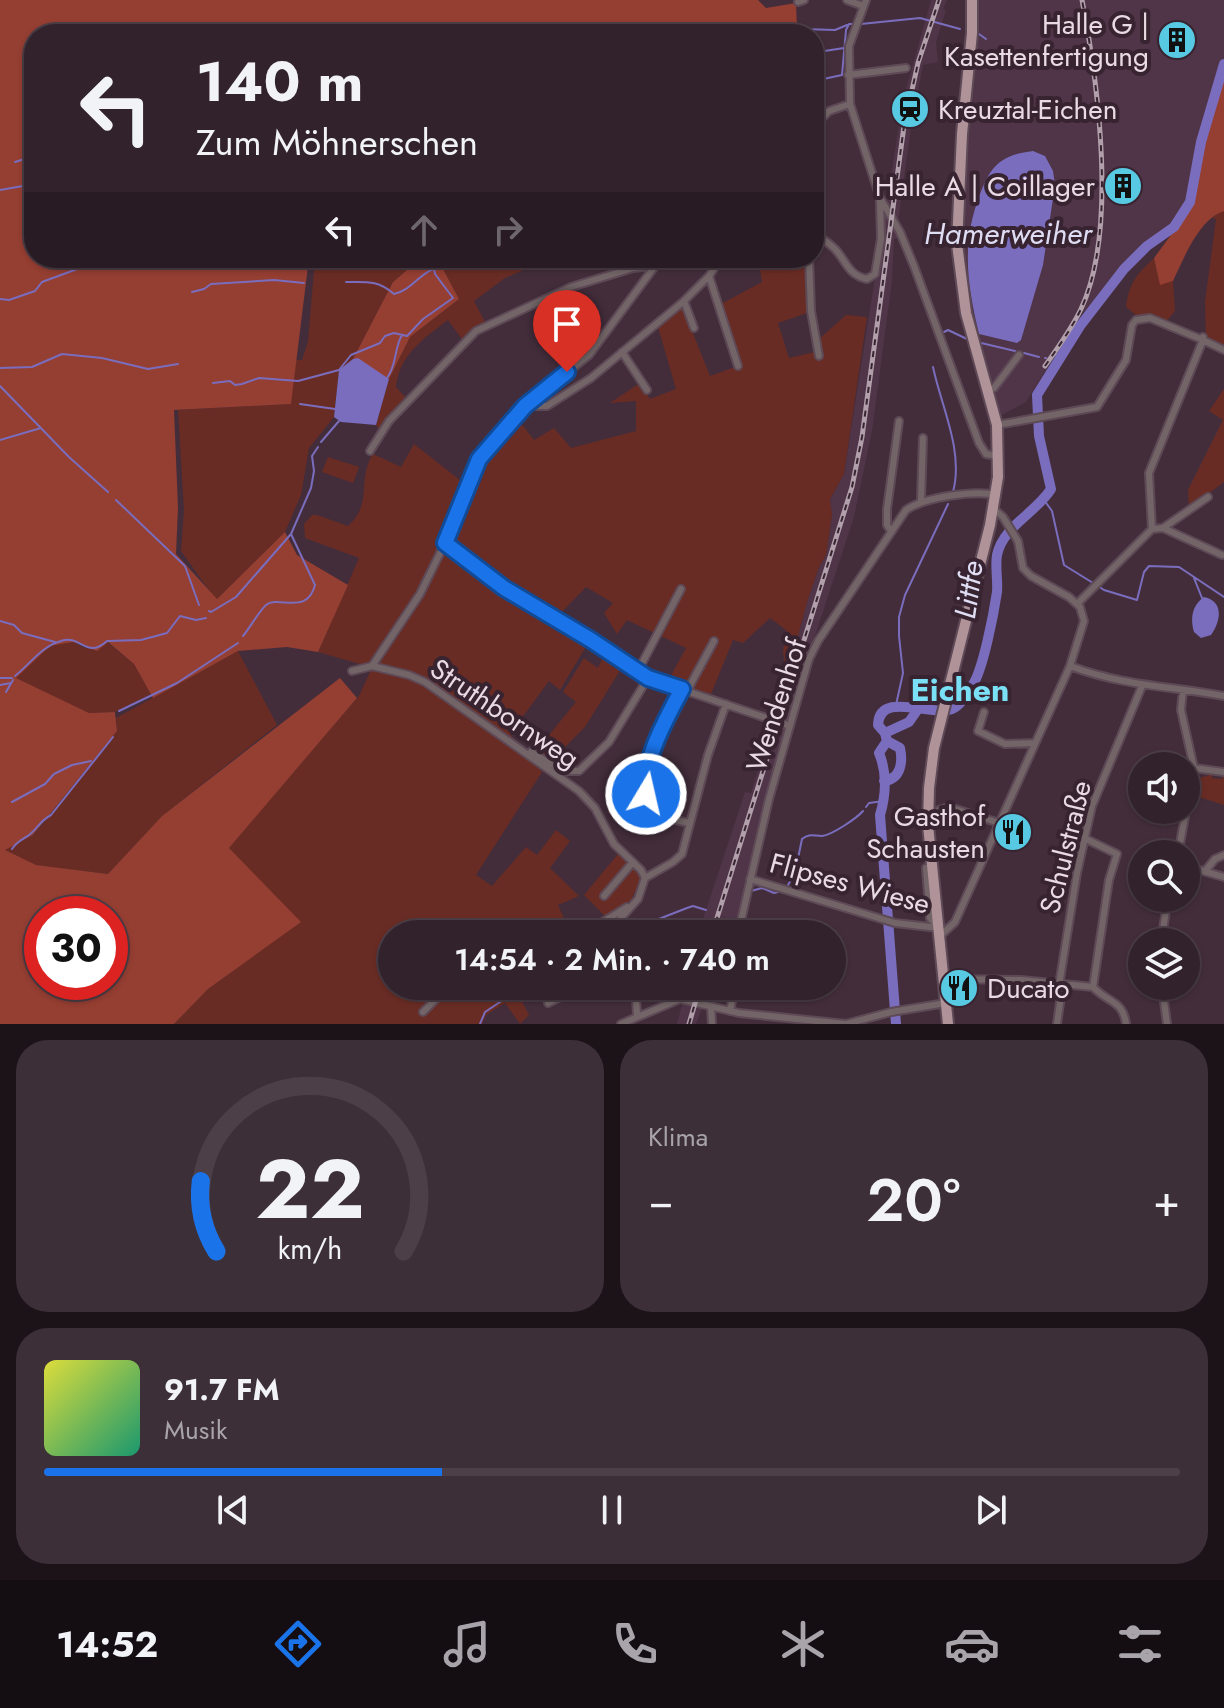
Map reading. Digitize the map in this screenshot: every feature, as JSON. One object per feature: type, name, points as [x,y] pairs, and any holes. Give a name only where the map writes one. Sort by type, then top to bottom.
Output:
[{"type":"main road","points":[[948,1024],[928,825],[929,788],[940,721],[997,495],[998,456],[997,425],[963,294],[957,235],[972,0]]},
{"type":"street","points":[[847,0],[864,3],[849,46],[850,104],[880,198],[900,232],[914,266],[981,449],[986,454],[998,456]]},
{"type":"street","points":[[848,75],[906,68]]},
{"type":"street","points":[[824,116],[829,111],[850,104]]},
{"type":"street","points":[[824,240],[835,248],[848,270],[858,277],[867,279],[875,274],[881,239],[880,198]]},
{"type":"street","points":[[370,451],[389,421],[476,331],[571,287],[633,268]]},
{"type":"street","points":[[352,671],[372,666],[412,609],[445,543],[479,459],[525,406],[589,355],[652,268]]},
{"type":"street","points":[[525,406],[554,403],[591,378],[684,301],[714,268]]},
{"type":"street","points":[[809,268],[811,311],[819,356]]},
{"type":"street","points":[[709,276],[738,366]]},
{"type":"street","points":[[684,301],[694,328]]},
{"type":"street","points":[[997,425],[1097,407],[1126,360],[1132,325],[1136,320],[1150,318],[1203,338],[1224,350]]},
{"type":"street","points":[[1152,529],[1149,473],[1203,338]]},
{"type":"street","points":[[622,352],[647,390]]},
{"type":"street","points":[[987,390],[994,388],[1019,355]]},
{"type":"street","points":[[891,531],[887,525],[887,509],[899,421]]},
{"type":"street","points":[[923,438],[921,501],[982,493],[997,495]]},
{"type":"street","points":[[1077,604],[1152,529],[1163,528],[1208,497]]},
{"type":"street","name":"Wendenhof","points":[[741,920],[769,799],[809,659],[891,531],[906,510],[921,501]]},
{"type":"street","points":[[926,868],[930,918],[939,932],[955,922],[1070,666],[1084,621],[1082,611],[1069,597],[1031,576],[1023,568],[1016,536],[994,509]]},
{"type":"street","points":[[1163,528],[1222,555]]},
{"type":"street","points":[[445,543],[504,588],[648,678],[790,726]]},
{"type":"street","points":[[638,671],[681,589]]},
{"type":"street","points":[[690,823],[658,813],[650,804],[645,787],[654,748],[714,641]]},
{"type":"street","name":"Struthbornweg","points":[[372,666],[425,682],[579,791],[595,808],[614,844],[641,870],[645,878]]},
{"type":"street","points":[[1070,666],[1103,679],[1224,696]]},
{"type":"street","points":[[529,755],[531,752],[563,771],[579,771],[609,742],[648,678]]},
{"type":"street","name":"Schulstraße","points":[[1057,1024],[1062,964],[1092,806],[1142,686]]},
{"type":"street","points":[[1183,690],[1181,710],[1190,752]]},
{"type":"street","points":[[621,920],[643,889],[645,878],[680,857],[708,755],[726,704]]},
{"type":"street","points":[[984,712],[978,731],[1005,744],[1035,743]]},
{"type":"street","points":[[1200,769],[1224,772]]},
{"type":"street","points":[[939,810],[949,807],[999,823]]},
{"type":"street","points":[[1084,838],[1117,854],[1109,880],[1093,987]]},
{"type":"street","points":[[1206,870],[1215,859],[1224,855]]},
{"type":"street","points":[[604,896],[633,862]]},
{"type":"street","points":[[1200,869],[1224,877]]},
{"type":"street","name":"Flipses Wiese","points":[[750,879],[895,923],[939,932]]},
{"type":"street","points":[[606,920],[634,903]]},
{"type":"street","points":[[943,979],[999,979],[1093,987],[1125,1011],[1126,1024]]},
{"type":"street","points":[[423,1012],[435,1000]]},
{"type":"street","points":[[548,1003],[554,1000]]},
{"type":"street","points":[[636,1000],[637,1015]]},
{"type":"street","points":[[621,1024],[677,1000]]},
{"type":"street","points":[[684,1000],[764,1020],[846,1024],[900,1010],[946,1003]]},
{"type":"street","points":[[730,1011],[732,1000]]},
{"type":"street","points":[[1164,1000],[1167,1024]]},
{"type":"street","points":[[711,1007],[712,1024]]},
{"type":"shaded area","points":[[0,0],[758,0],[766,8],[796,3],[797,24],[24,24],[24,268],[308,268],[291,404],[174,410],[178,508],[176,554],[217,599],[285,532],[297,555],[348,585],[318,652],[287,647],[238,651],[153,698],[134,664],[108,642],[97,651],[73,642],[50,646],[16,678],[89,713],[115,712],[117,731],[33,835],[5,850],[36,865],[108,874],[162,816],[340,678],[357,698],[229,848],[301,922],[208,989],[174,1024],[0,1024]]},
{"type":"shaded area","points":[[931,0],[947,0],[936,42],[938,62],[923,65],[911,128],[898,237],[894,239],[892,281],[872,431],[854,517],[778,749],[736,920],[703,920],[745,792],[751,793],[808,599],[826,555],[832,515],[830,499],[844,474],[903,100]]},
{"type":"shaded area","points":[[973,0],[1224,0],[1224,61],[1191,187],[1176,224],[1080,315],[1026,402],[1002,415],[989,385],[973,328],[962,255]]},
{"type":"shaded area","points":[[1224,68],[1224,211],[1215,215],[1200,231],[1173,281],[1160,285],[1154,258],[1182,220],[1194,160]]},
{"type":"shaded area","points":[[1222,210],[1224,347],[1206,338],[1205,302],[1216,219],[1212,218]]},
{"type":"shaded area","points":[[1154,258],[1160,284],[1173,281],[1175,311],[1166,322],[1147,315],[1136,315],[1126,307],[1135,280]]},
{"type":"shaded area","points":[[314,268],[409,268],[393,282],[353,359],[339,370],[334,417],[309,448],[301,495],[285,532],[216,600],[181,551],[184,511],[178,410],[291,404],[296,360],[302,360],[308,342]]},
{"type":"shaded area","points":[[409,268],[444,268],[459,299],[410,337],[389,379],[353,359],[393,282]]},
{"type":"shaded area","points":[[444,268],[528,268],[505,278],[474,301],[485,322],[462,339],[448,320],[414,348],[398,376],[396,387],[405,397],[381,432],[376,425],[389,379],[410,337],[459,299]]},
{"type":"shaded area","points":[[760,268],[806,268],[807,313],[778,323],[789,358],[819,351],[818,340],[846,315],[867,317],[844,474],[830,499],[832,515],[826,555],[808,599],[787,676],[783,652],[786,630],[770,618],[743,643],[733,640],[711,694],[668,681],[686,648],[627,620],[617,634],[604,613],[613,603],[586,587],[557,617],[443,542],[409,607],[370,663],[360,664],[318,652],[359,558],[305,538],[304,524],[312,515],[317,515],[348,526],[356,517],[363,500],[366,473],[373,454],[401,467],[414,444],[461,481],[520,422],[534,440],[554,428],[571,448],[636,431],[636,401],[610,403],[640,383],[650,399],[676,389],[658,327],[682,306],[710,376],[741,365],[721,304],[762,282]]},
{"type":"shaded area","points":[[1224,389],[1224,482],[1189,508],[1188,490],[1223,420],[1209,411]]},
{"type":"shaded area","points":[[328,457],[359,467],[353,483],[322,472]]},
{"type":"shaded area","points":[[446,547],[502,590],[588,643],[560,690],[549,681],[510,734],[542,772],[476,875],[492,886],[526,847],[537,855],[556,830],[570,841],[550,868],[579,896],[558,905],[565,920],[378,920],[378,1000],[521,1000],[529,1015],[520,1024],[505,1003],[486,1015],[482,1024],[174,1024],[208,989],[300,922],[228,848],[359,696],[370,672],[414,611]]},
{"type":"shaded area","points":[[73,642],[84,648],[107,642],[134,664],[151,694],[115,712],[89,713],[15,678],[50,646]]},
{"type":"shaded area","points":[[238,651],[277,725],[162,816],[108,874],[35,865],[4,850],[34,835],[117,731],[116,718]]},
{"type":"shaded area","points":[[605,653],[624,664],[585,727],[552,760],[536,751],[576,702],[563,692],[584,658],[598,668]]},
{"type":"shaded area","points":[[1212,774],[1212,778],[1222,779],[1224,775],[1224,805],[1200,797],[1200,778]]},
{"type":"shaded area","points":[[618,854],[642,878],[631,900],[606,917],[584,895]]},
{"type":"shaded area","points":[[683,1000],[705,1000],[696,1024],[677,1024]]},
{"type":"water","name":"Hamerweiher","points":[[1033,151],[1045,156],[1053,171],[1055,185],[1043,265],[1021,340],[1017,343],[979,334],[971,298],[968,247],[974,212],[988,176],[1005,159]]},
{"type":"water","points":[[358,358],[389,379],[376,425],[341,422],[334,417],[339,370]]},
{"type":"water","points":[[1204,597],[1215,603],[1219,612],[1211,635],[1201,638],[1194,632],[1192,617],[1197,604]]},
{"type":"waterway","points":[[861,24],[920,18],[960,29]]},
{"type":"waterway","points":[[824,79],[842,75],[846,30],[849,24],[855,24]]},
{"type":"waterway","points":[[824,30],[835,30],[847,25]]},
{"type":"waterway","points":[[979,34],[986,39]]},
{"type":"waterway","points":[[824,51],[844,48]]},
{"type":"waterway","name":"Littfe","points":[[896,1024],[880,815],[885,784],[879,753],[887,741],[878,725],[881,715],[887,709],[896,707],[952,709],[963,699],[976,678],[997,592],[996,560],[1000,545],[1051,489],[1039,436],[1037,395],[1080,326],[1124,269],[1147,246],[1174,227],[1190,202],[1201,142],[1224,64]]},
{"type":"waterway","points":[[15,162],[24,159]]},
{"type":"waterway","points":[[0,190],[24,186]]},
{"type":"waterway","points":[[0,299],[9,300],[35,291],[42,282],[80,268]]},
{"type":"waterway","points":[[213,383],[230,381],[235,385],[259,378],[298,381],[339,370],[351,355],[380,343],[385,336],[394,333],[407,336],[423,319],[453,298],[435,274],[435,268]]},
{"type":"waterway","points":[[346,282],[377,284],[394,294],[434,269]]},
{"type":"waterway","points":[[192,292],[211,284],[274,280],[304,283]]},
{"type":"waterway","points":[[944,332],[948,330],[967,339]]},
{"type":"waterway","points":[[387,378],[402,335]]},
{"type":"waterway","points":[[977,342],[1015,351]]},
{"type":"waterway","points":[[1024,353],[1039,357]]},
{"type":"waterway","name":"Littfe","points":[[1055,355],[1063,353]]},
{"type":"waterway","points":[[0,368],[32,367],[62,354],[102,358],[148,369],[178,364]]},
{"type":"waterway","points":[[933,367],[954,445],[956,476],[953,492]]},
{"type":"waterway","points":[[0,386],[108,492]]},
{"type":"waterway","points":[[300,404],[335,409]]},
{"type":"waterway","points":[[321,442],[339,421]]},
{"type":"waterway","points":[[0,440],[41,428]]},
{"type":"waterway","points":[[209,611],[236,597],[291,534],[311,488],[314,471],[312,456],[318,447]]},
{"type":"waterway","points":[[116,500],[185,566],[199,605]]},
{"type":"waterway","points":[[1044,500],[1052,511],[1064,565],[1093,583]]},
{"type":"waterway","points":[[896,705],[903,673],[899,617],[905,595],[948,504]]},
{"type":"waterway","points":[[243,636],[266,605],[299,602],[311,594],[315,585],[291,534]]},
{"type":"waterway","points":[[1098,586],[1137,600],[1144,572],[1149,566],[1179,567],[1224,597]]},
{"type":"waterway","points":[[1194,578],[1202,598]]},
{"type":"waterway","points":[[15,676],[54,643],[68,640],[94,648],[107,641],[141,640],[167,633],[180,616],[196,620],[206,618]]},
{"type":"waterway","points":[[0,621],[14,625],[22,633],[55,642]]},
{"type":"waterway","points":[[119,711],[177,683],[238,643]]},
{"type":"waterway","points":[[0,678],[12,678]]},
{"type":"waterway","points":[[6,692],[13,680]]},
{"type":"waterway","points":[[0,685],[11,683]]},
{"type":"waterway","points":[[885,733],[909,722],[918,709]]},
{"type":"waterway","points":[[12,849],[51,815],[113,737]]},
{"type":"waterway","points":[[884,781],[894,777],[900,769],[901,759],[900,748],[887,741]]},
{"type":"waterway","points":[[12,802],[45,784],[54,774],[72,765],[91,761]]},
{"type":"waterway","points":[[866,807],[869,803],[884,801]]},
{"type":"waterway","points":[[788,885],[795,873],[802,839],[809,835],[832,833],[863,811]]},
{"type":"waterway","points":[[751,891],[762,888],[778,892]]},
{"type":"waterway","points":[[656,920],[693,906],[706,910]]},
{"type":"waterway","points":[[734,919],[738,920]]},
{"type":"waterway","points":[[480,1024],[485,1012],[503,1000]]},
{"type":"railway","points":[[716,920],[852,487],[862,437],[904,126],[918,63],[939,0]]},
{"type":"railway","points":[[1045,366],[1081,309],[1092,277],[1099,239],[1101,156],[1094,72],[1082,0]]},
{"type":"railway","points":[[689,1024],[696,1000]]},
{"type":"place","name":"Halle G | Kasettenfertigung","points":[[1177,40]]},
{"type":"place","name":"Kreuztal-Eichen","points":[[910,109]]},
{"type":"place","name":"Halle A | Coillager","points":[[1123,186]]},
{"type":"place","name":"Gasthof Schausten","points":[[1013,832]]},
{"type":"place","name":"Ducato","points":[[959,988]]},
{"type":"district","name":"Eichen","points":[[960,690]]},
{"type":"route","points":[[567,372],[525,406],[479,459],[445,543],[504,588],[648,678],[682,689],[654,748],[646,779],[646,794]]}]
